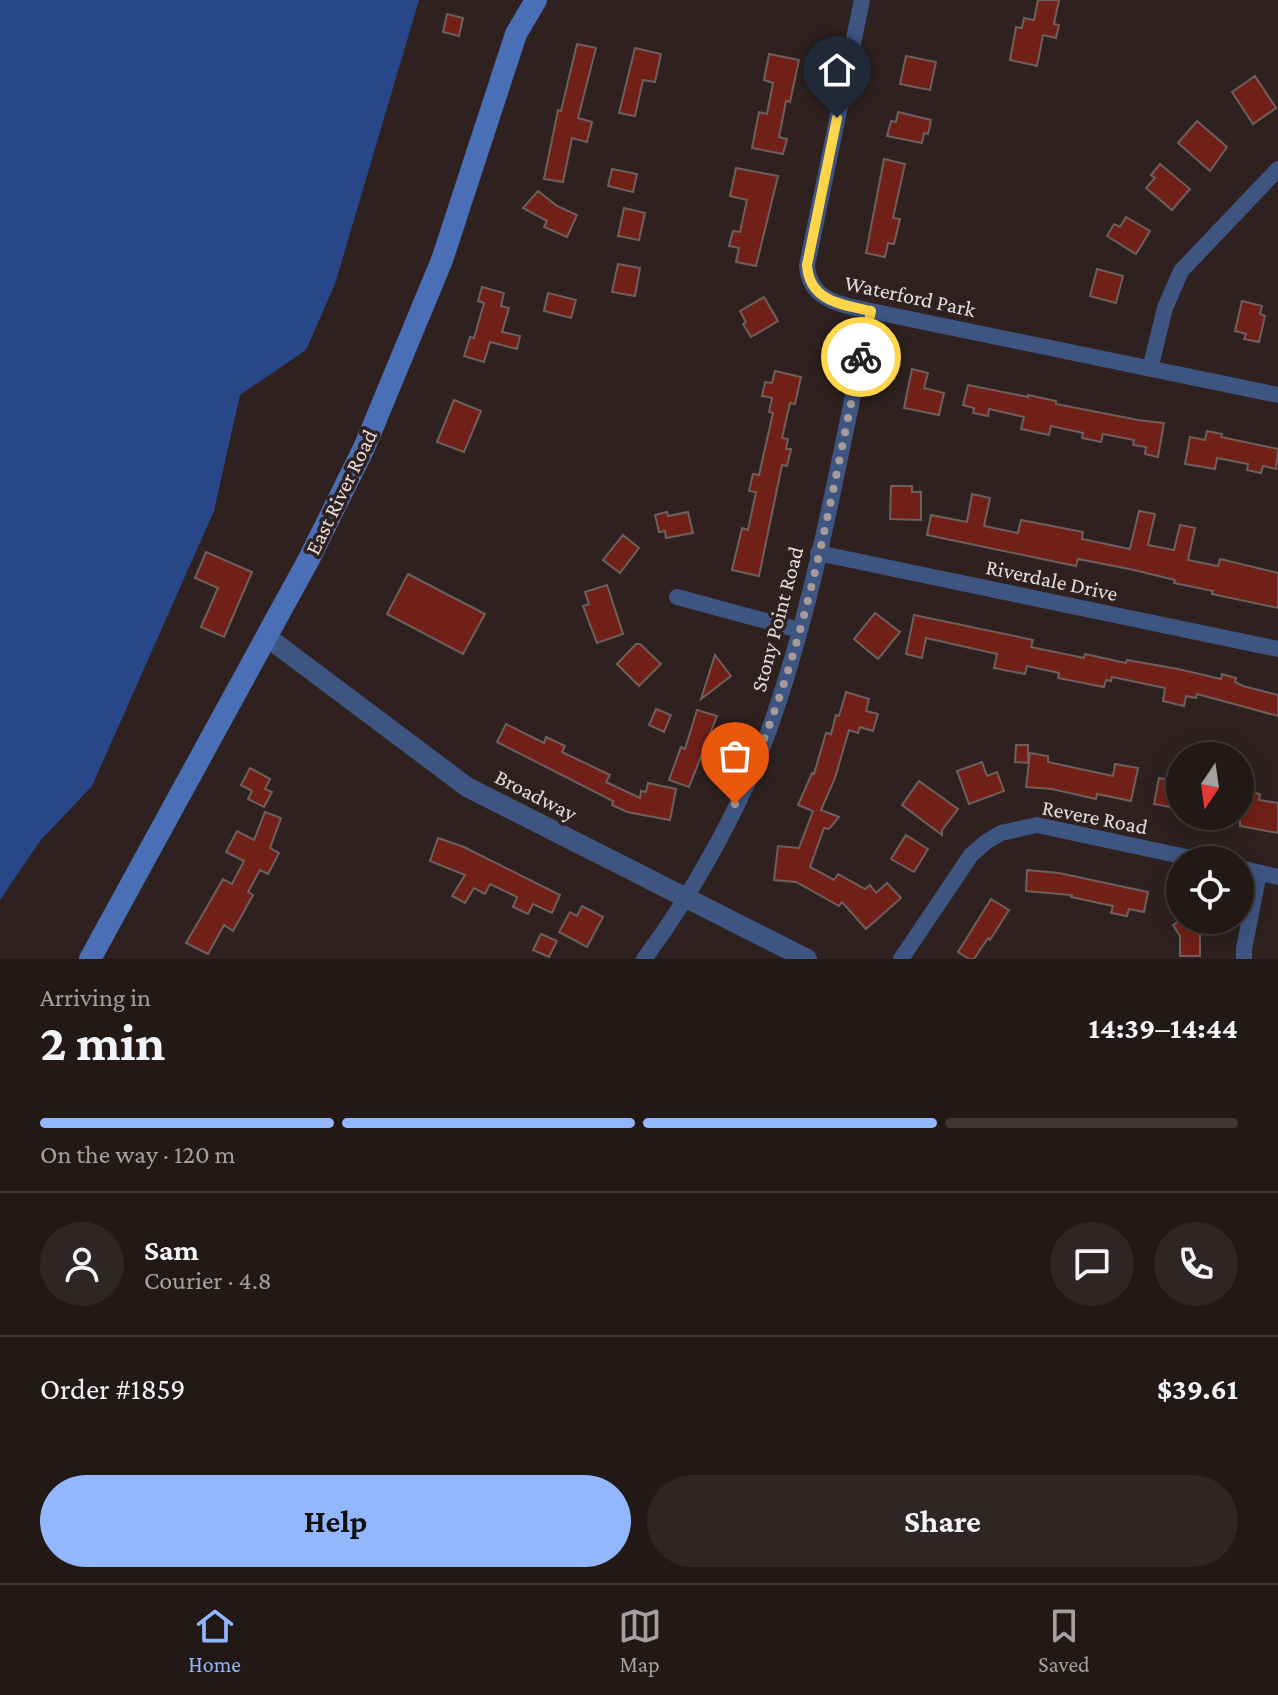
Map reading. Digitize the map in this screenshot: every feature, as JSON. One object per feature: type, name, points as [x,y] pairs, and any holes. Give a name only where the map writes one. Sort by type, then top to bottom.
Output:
[{"type":"main road","name":"East River Road","points":[[90,959],[267,637],[364,448],[414,331],[459,210],[516,34],[536,0]]},
{"type":"street","name":"Waterford Park","points":[[862,0],[807,265],[811,282],[821,296],[828,301],[871,311],[1278,395]]},
{"type":"street","points":[[1150,369],[1165,308],[1181,271],[1278,169]]},
{"type":"street","name":"Stony Point Road","points":[[644,959],[686,896],[724,827],[768,733],[788,673],[818,553],[871,311]]},
{"type":"street","name":"Riverdale Drive","points":[[818,553],[1278,649]]},
{"type":"street","points":[[677,597],[799,630]]},
{"type":"street","name":"Broadway","points":[[267,637],[467,787],[807,959]]},
{"type":"street","name":"Revere Road","points":[[901,959],[971,855],[1001,833],[1037,825],[1166,853]]},
{"type":"street","points":[[1254,872],[1278,877]]},
{"type":"street","points":[[1244,959],[1259,873]]},
{"type":"water","points":[[0,0],[419,0],[335,284],[306,350],[240,395],[214,511],[92,786],[40,841],[0,900]]},
{"type":"building","points":[[1038,0],[1059,0],[1054,24],[1059,25],[1056,38],[1043,35],[1037,66],[1010,60],[1016,27],[1022,28],[1024,18],[1034,20]]},
{"type":"building","points":[[447,14],[463,18],[459,36],[443,32]]},
{"type":"building","points":[[577,44],[596,48],[578,118],[592,122],[587,142],[572,138],[563,182],[544,179],[558,110],[561,111]]},
{"type":"building","points":[[635,48],[661,54],[655,82],[643,80],[635,116],[619,113]]},
{"type":"building","points":[[769,54],[799,60],[779,137],[787,139],[783,154],[752,148],[759,112],[767,114],[773,83],[764,80]]},
{"type":"building","points":[[906,56],[936,62],[930,90],[900,84]]},
{"type":"building","points":[[1255,76],[1276,108],[1253,124],[1232,92]]},
{"type":"building","points":[[898,112],[931,120],[922,143],[887,136],[891,121],[896,122]]},
{"type":"building","points":[[1197,121],[1227,147],[1210,171],[1178,143]]},
{"type":"building","points":[[884,159],[905,164],[893,218],[900,219],[894,244],[888,243],[885,257],[866,253]]},
{"type":"building","points":[[1160,164],[1190,189],[1172,210],[1146,188],[1155,178],[1151,175]]},
{"type":"building","points":[[736,168],[778,176],[756,266],[736,262],[739,248],[729,246],[733,231],[740,232],[747,200],[730,196]]},
{"type":"building","points":[[612,169],[637,174],[633,192],[608,186]]},
{"type":"building","points":[[538,191],[557,206],[577,215],[567,237],[544,227],[547,221],[523,208]]},
{"type":"building","points":[[624,208],[645,213],[639,240],[618,236]]},
{"type":"building","points":[[1126,217],[1150,231],[1136,254],[1107,236],[1114,224],[1120,227]]},
{"type":"building","points":[[618,264],[640,268],[635,296],[612,292]]},
{"type":"building","points":[[1097,269],[1123,276],[1116,303],[1090,296]]},
{"type":"building","points":[[482,287],[504,293],[501,306],[509,308],[502,332],[520,336],[517,349],[490,342],[484,362],[464,356],[470,337],[474,338],[484,303],[478,301]]},
{"type":"building","points":[[548,293],[576,300],[571,318],[544,311]]},
{"type":"building","points":[[764,297],[778,321],[751,337],[740,311]]},
{"type":"building","points":[[1242,301],[1262,306],[1260,314],[1265,316],[1259,342],[1244,339],[1246,334],[1235,331]]},
{"type":"building","points":[[912,369],[928,373],[924,388],[944,393],[939,415],[904,408]]},
{"type":"building","points":[[775,371],[801,377],[795,404],[790,403],[782,438],[788,439],[786,449],[791,449],[787,466],[782,465],[759,576],[732,570],[742,528],[748,530],[756,492],[749,491],[753,474],[759,475],[773,413],[769,412],[772,398],[762,396],[765,382],[772,383]]},
{"type":"building","points":[[968,385],[1164,423],[1158,457],[1145,454],[1146,447],[1133,445],[1134,440],[1103,434],[1101,442],[1082,438],[1083,433],[1051,426],[1049,435],[1021,429],[1024,417],[989,409],[988,416],[973,413],[974,408],[963,405]]},
{"type":"building","points":[[454,400],[481,411],[464,452],[437,442]]},
{"type":"building","points":[[1207,431],[1278,449],[1276,469],[1263,466],[1261,473],[1247,470],[1248,464],[1217,458],[1215,469],[1185,464],[1190,437],[1205,440]]},
{"type":"building","points":[[891,486],[912,486],[912,492],[921,492],[921,520],[890,519]]},
{"type":"building","points":[[972,494],[990,498],[984,526],[1018,533],[1021,520],[1083,532],[1082,539],[1130,549],[1139,511],[1155,514],[1148,545],[1174,550],[1180,525],[1195,528],[1188,560],[1218,566],[1220,559],[1278,573],[1278,608],[1212,594],[1213,591],[1134,570],[1078,559],[1076,566],[927,535],[931,515],[967,522]]},
{"type":"building","points":[[667,512],[668,516],[688,512],[693,533],[666,538],[665,531],[659,532],[655,515]]},
{"type":"building","points":[[623,535],[639,548],[620,573],[603,560]]},
{"type":"building","points":[[206,552],[252,572],[224,637],[201,627],[218,588],[195,578]]},
{"type":"building","points":[[408,574],[485,614],[463,654],[387,614]]},
{"type":"building","points":[[607,585],[623,634],[597,643],[583,606],[589,604],[585,592]]},
{"type":"building","points":[[875,613],[900,632],[878,659],[854,639]]},
{"type":"building","points":[[914,615],[1033,640],[1031,647],[1084,658],[1085,654],[1126,663],[1127,660],[1221,679],[1222,674],[1236,678],[1235,682],[1243,686],[1278,695],[1278,716],[1197,694],[1196,698],[1186,696],[1184,706],[1163,701],[1165,688],[1112,677],[1111,681],[1106,680],[1104,687],[1058,678],[1059,673],[1027,666],[1025,674],[994,668],[997,654],[926,638],[922,658],[906,654]]},
{"type":"building","points":[[636,644],[640,644],[661,664],[639,686],[617,664]]},
{"type":"building","points":[[715,655],[731,676],[701,699]]},
{"type":"building","points":[[846,692],[869,699],[866,711],[878,714],[873,731],[860,727],[858,733],[849,730],[835,778],[821,810],[839,817],[829,829],[824,828],[810,867],[834,880],[838,874],[865,889],[870,885],[876,893],[887,883],[901,898],[866,929],[842,902],[839,906],[796,882],[774,880],[778,846],[799,848],[813,811],[798,805],[814,774],[826,733],[831,734],[836,715],[839,716]]},
{"type":"building","points":[[656,709],[671,715],[664,732],[649,725]]},
{"type":"building","points":[[697,710],[717,716],[689,787],[669,780],[681,747],[685,749]]},
{"type":"building","points":[[506,724],[544,743],[546,737],[565,746],[562,752],[610,775],[606,782],[640,798],[641,791],[646,792],[648,783],[676,789],[670,820],[627,812],[612,805],[613,801],[497,742]]},
{"type":"building","points":[[1016,745],[1028,745],[1028,763],[1015,762]]},
{"type":"building","points":[[1030,753],[1048,756],[1048,762],[1113,776],[1115,764],[1138,768],[1131,801],[1097,794],[1096,799],[1052,789],[1026,787]]},
{"type":"building","points":[[982,762],[987,776],[997,772],[1004,791],[969,804],[957,771]]},
{"type":"building","points":[[250,768],[270,779],[265,789],[272,792],[264,807],[248,799],[252,791],[241,785]]},
{"type":"building","points":[[1159,778],[1166,779],[1166,806],[1154,804]]},
{"type":"building","points":[[919,781],[958,809],[942,830],[942,835],[902,805]]},
{"type":"building","points":[[1254,793],[1260,794],[1259,800],[1278,803],[1278,833],[1254,829]]},
{"type":"building","points":[[265,812],[281,818],[270,848],[279,853],[268,874],[260,870],[248,892],[253,895],[233,931],[224,925],[208,954],[186,943],[223,879],[232,884],[244,861],[226,852],[237,831],[254,840]]},
{"type":"building","points":[[906,835],[928,849],[914,872],[891,859]]},
{"type":"building","points":[[438,838],[464,847],[560,895],[552,913],[533,904],[528,914],[513,907],[517,897],[490,884],[485,894],[474,888],[465,903],[452,896],[465,875],[430,861]]},
{"type":"building","points":[[1027,870],[1059,873],[1148,892],[1144,912],[1129,909],[1127,916],[1111,913],[1113,906],[1072,895],[1026,891]]},
{"type":"building","points":[[991,899],[1009,910],[990,940],[988,938],[974,959],[969,959],[958,952]]},
{"type":"building","points":[[582,906],[603,917],[587,947],[559,932],[570,912],[577,916]]},
{"type":"building","points":[[541,934],[557,941],[549,957],[533,950]]},
{"type":"building","points":[[1202,934],[1200,956],[1180,956],[1180,936]]},
{"type":"way so far","points":[[735,804],[768,733],[788,673],[861,357]]},
{"type":"route","points":[[837,118],[807,265],[808,275],[815,289],[828,301],[871,311],[861,357]]}]
